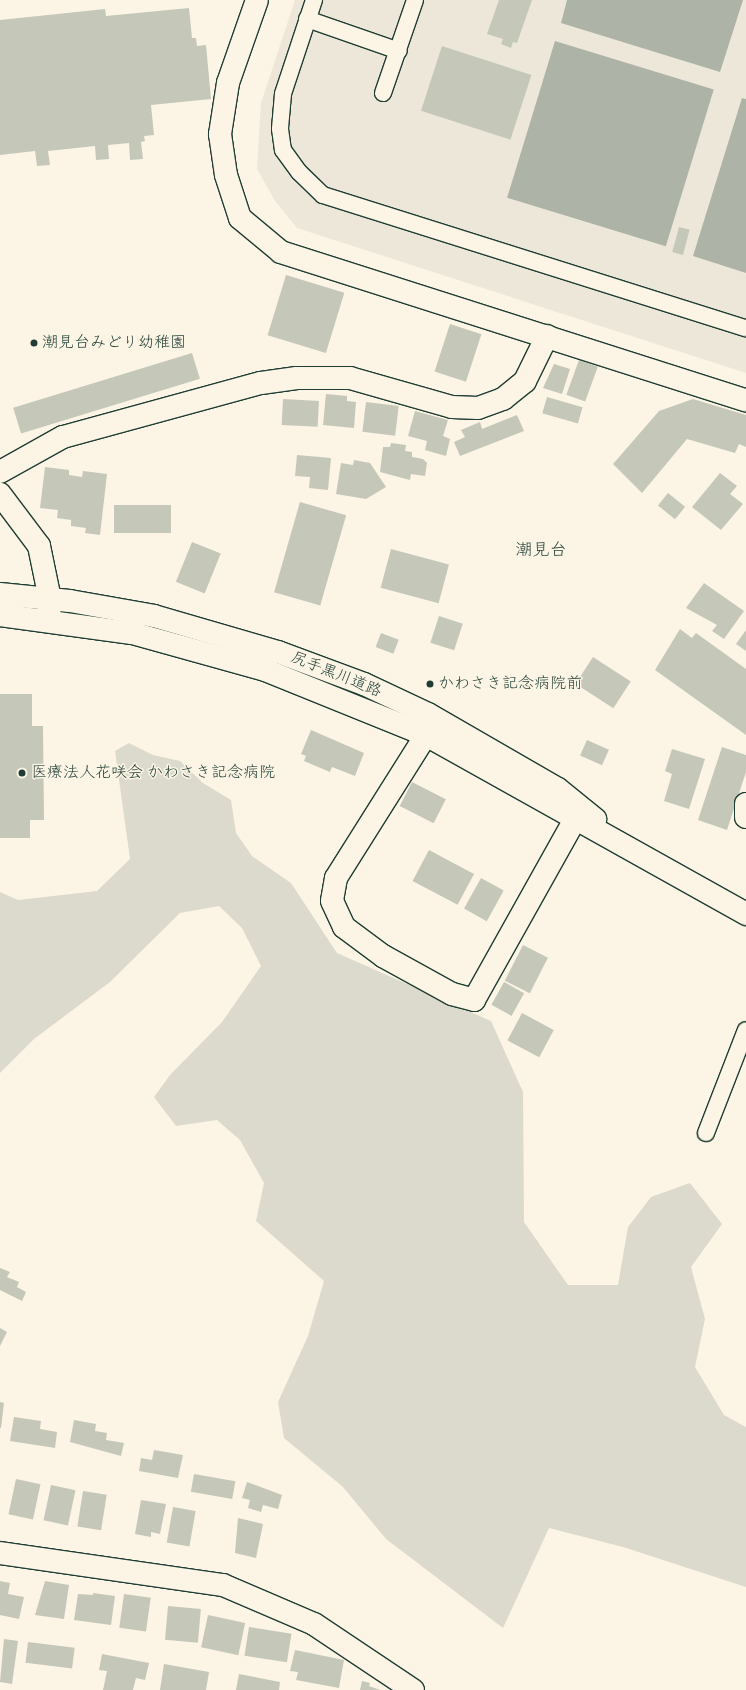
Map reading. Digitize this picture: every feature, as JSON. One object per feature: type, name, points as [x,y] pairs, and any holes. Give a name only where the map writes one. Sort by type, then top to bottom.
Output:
[{"type":"street","points":[[257,0],[228,83],[220,134],[226,175],[240,218],[281,252],[746,400]]},
{"type":"street","points":[[0,472],[63,437],[282,380],[350,378],[452,407],[478,408],[503,399],[525,381],[546,336]]},
{"type":"street","points":[[0,494],[39,546],[50,599],[49,621]]},
{"type":"street","name":"尻手黒川道路","points":[[0,594],[50,599],[154,616],[278,652],[364,684],[428,714],[558,789],[634,850]]},
{"type":"street","name":"尻手黒川道路","points":[[0,615],[132,633],[265,670],[426,735],[746,914]]},
{"type":"street","points":[[426,735],[336,878],[332,901],[344,927],[384,956],[452,994],[474,1000],[575,819]]},
{"type":"street","points":[[746,804],[746,817]]},
{"type":"street","points":[[0,1552],[223,1586],[314,1624],[413,1690]]},
{"type":"lane","points":[[314,0],[283,94],[280,129],[283,150],[299,172],[323,195],[746,328]]},
{"type":"lane","points":[[383,94],[399,51],[415,0]]},
{"type":"lane","points":[[307,19],[399,51]]},
{"type":"lane","points":[[706,1133],[746,1030]]},
{"type":"shaded area","points":[[295,0],[746,0],[746,373],[297,228],[275,201],[257,169],[261,103]]},
{"type":"shaded area","points":[[567,0],[743,0],[720,72],[561,23]]},
{"type":"shaded area","points":[[555,41],[714,90],[666,246],[507,198]]},
{"type":"shaded area","points":[[742,98],[746,99],[746,273],[693,256]]},
{"type":"shaded area","points":[[129,743],[153,755],[180,761],[203,783],[231,800],[236,833],[252,856],[291,883],[337,953],[491,1021],[523,1092],[524,1222],[568,1285],[618,1285],[628,1227],[651,1197],[690,1183],[722,1224],[691,1267],[705,1319],[695,1367],[724,1415],[746,1427],[746,1587],[623,1547],[549,1528],[503,1628],[386,1539],[343,1487],[284,1438],[278,1402],[308,1336],[324,1281],[256,1221],[264,1183],[240,1140],[217,1120],[176,1126],[154,1097],[170,1075],[222,1022],[261,966],[242,928],[219,906],[180,913],[110,982],[34,1039],[0,1073],[0,892],[18,900],[97,891],[130,859],[115,751]]},
{"type":"building","points":[[499,0],[532,0],[517,43],[513,42],[511,48],[501,44],[503,39],[487,34]]},
{"type":"building","points":[[189,8],[192,38],[196,38],[197,46],[206,45],[211,99],[151,105],[154,135],[144,136],[145,141],[141,142],[143,159],[130,160],[129,143],[108,145],[109,159],[96,160],[95,146],[48,151],[50,165],[37,166],[35,151],[0,155],[0,20],[105,9],[106,16]]},
{"type":"building","points":[[442,46],[531,75],[510,140],[421,111]]},
{"type":"building","points":[[679,227],[690,230],[683,255],[672,252]]},
{"type":"building","points":[[286,275],[344,293],[326,353],[268,335]]},
{"type":"building","points":[[450,324],[481,334],[466,382],[435,372]]},
{"type":"building","points":[[192,353],[200,379],[21,433],[13,408]]},
{"type":"building","points":[[579,360],[598,367],[585,402],[566,395]]},
{"type":"building","points":[[554,364],[570,369],[562,394],[543,388]]},
{"type":"building","points":[[326,394],[347,396],[347,401],[356,402],[354,428],[323,425]]},
{"type":"building","points":[[547,397],[583,407],[578,424],[542,413]]},
{"type":"building","points":[[283,399],[319,401],[318,427],[282,425]]},
{"type":"building","points":[[693,399],[746,415],[746,447],[739,444],[735,453],[687,439],[642,493],[613,464],[659,411]]},
{"type":"building","points":[[366,402],[399,406],[395,436],[362,432]]},
{"type":"building","points":[[415,411],[448,420],[443,436],[450,439],[446,456],[425,450],[427,441],[408,436]]},
{"type":"building","points":[[517,415],[524,431],[460,456],[454,442],[465,437],[461,430],[480,422],[482,429]]},
{"type":"building","points":[[391,443],[406,445],[405,451],[412,452],[412,457],[423,459],[427,463],[425,476],[411,474],[410,480],[380,472],[383,447],[390,447]]},
{"type":"building","points":[[297,455],[331,458],[328,490],[309,488],[310,477],[295,476]]},
{"type":"building","points":[[354,460],[370,463],[386,487],[366,499],[336,494],[341,463],[353,465]]},
{"type":"building","points":[[45,467],[69,470],[69,475],[82,477],[83,471],[107,474],[100,535],[85,533],[86,528],[71,526],[71,520],[57,518],[58,510],[40,508]]},
{"type":"building","points":[[720,473],[737,486],[730,494],[743,504],[721,530],[692,507]]},
{"type":"building","points":[[668,493],[685,507],[675,519],[658,505]]},
{"type":"building","points":[[300,502],[346,515],[320,606],[274,592]]},
{"type":"building","points":[[114,505],[171,505],[171,533],[114,533]]},
{"type":"building","points":[[192,542],[221,554],[205,593],[176,582]]},
{"type":"building","points":[[391,549],[449,565],[439,603],[381,588]]},
{"type":"building","points":[[704,583],[744,611],[724,639],[712,631],[717,625],[686,608]]},
{"type":"building","points":[[439,616],[463,624],[454,650],[430,643]]},
{"type":"building","points":[[680,629],[692,638],[696,633],[746,669],[746,735],[655,670]]},
{"type":"building","points":[[746,630],[746,651],[736,644]]},
{"type":"building","points":[[381,633],[399,640],[393,654],[376,647]]},
{"type":"building","points":[[593,657],[631,682],[613,708],[576,684]]},
{"type":"building","name":"医療法人花咲会 かわさき記念病院","points":[[0,694],[32,694],[32,726],[43,726],[44,820],[30,820],[30,838],[0,838]]},
{"type":"building","points":[[311,730],[364,753],[355,776],[332,767],[330,772],[304,761],[306,756],[301,754]]},
{"type":"building","points":[[587,740],[609,750],[602,765],[580,756]]},
{"type":"building","points":[[722,747],[746,755],[746,772],[727,830],[698,820]]},
{"type":"building","points":[[672,749],[705,759],[689,809],[664,801],[672,774],[665,771]]},
{"type":"building","points":[[412,782],[446,799],[434,823],[400,806]]},
{"type":"building","points":[[429,850],[474,874],[458,905],[413,881]]},
{"type":"building","points":[[481,878],[504,891],[487,921],[464,909]]},
{"type":"building","points":[[523,945],[548,958],[530,993],[505,981]]},
{"type":"building","points":[[504,982],[524,993],[512,1016],[491,1005]]},
{"type":"building","points":[[522,1013],[554,1030],[539,1057],[507,1040]]},
{"type":"building","points":[[0,1268],[10,1272],[7,1277],[19,1282],[17,1287],[26,1292],[22,1301],[0,1290]]},
{"type":"building","points":[[0,1328],[7,1332],[0,1346]]},
{"type":"building","points":[[0,1402],[4,1403],[1,1428],[0,1428]]},
{"type":"building","points":[[14,1417],[41,1421],[40,1429],[57,1432],[55,1448],[10,1441]]},
{"type":"building","points":[[74,1420],[96,1424],[95,1431],[107,1433],[106,1440],[124,1443],[121,1456],[70,1442]]},
{"type":"building","points":[[154,1450],[183,1455],[178,1478],[139,1471],[141,1458],[152,1460]]},
{"type":"building","points":[[194,1474],[235,1481],[232,1499],[191,1492]]},
{"type":"building","points":[[16,1479],[40,1484],[33,1519],[9,1514]]},
{"type":"building","points":[[247,1482],[282,1495],[278,1509],[263,1505],[261,1512],[248,1508],[250,1500],[242,1498]]},
{"type":"building","points":[[51,1485],[75,1490],[68,1525],[44,1520]]},
{"type":"building","points":[[83,1491],[107,1495],[101,1530],[77,1527]]},
{"type":"building","points":[[141,1500],[166,1504],[160,1534],[151,1532],[151,1537],[135,1534]]},
{"type":"building","points":[[173,1507],[196,1511],[189,1546],[167,1542]]},
{"type":"building","points":[[238,1518],[263,1524],[256,1558],[235,1553]]},
{"type":"building","points":[[0,1581],[10,1583],[8,1594],[24,1597],[19,1619],[0,1615]]},
{"type":"building","points":[[45,1581],[69,1585],[64,1619],[35,1615]]},
{"type":"building","points":[[93,1593],[115,1596],[111,1625],[74,1620],[78,1594],[93,1595]]},
{"type":"building","points":[[124,1594],[151,1598],[146,1631],[119,1628]]},
{"type":"building","points":[[168,1606],[201,1609],[198,1643],[165,1640]]},
{"type":"building","points":[[208,1615],[245,1623],[238,1655],[201,1647]]},
{"type":"building","points":[[249,1627],[291,1634],[287,1662],[244,1656]]},
{"type":"building","points":[[4,1639],[18,1641],[12,1684],[0,1682]]},
{"type":"building","points":[[28,1642],[75,1648],[72,1669],[25,1663]]},
{"type":"building","points":[[295,1650],[344,1660],[339,1688],[296,1680],[298,1672],[290,1671]]},
{"type":"building","points":[[102,1654],[149,1663],[145,1680],[136,1678],[133,1690],[103,1690],[107,1671],[99,1670]]},
{"type":"building","points":[[164,1664],[209,1672],[206,1690],[160,1690]]},
{"type":"building","points":[[239,1674],[280,1682],[279,1690],[236,1690]]},
{"type":"building","points":[[362,1681],[370,1683],[369,1686],[380,1690],[360,1690]]},
{"type":"place","name":"潮見台みどり幼稚園","points":[[34,343]]},
{"type":"place","name":"かわさき記念病院前","points":[[430,684]]},
{"type":"place","name":"医療法人花咲会 かわさき記念病院","points":[[22,773]]},
{"type":"district","name":"潮見台","points":[[541,551]]}]
